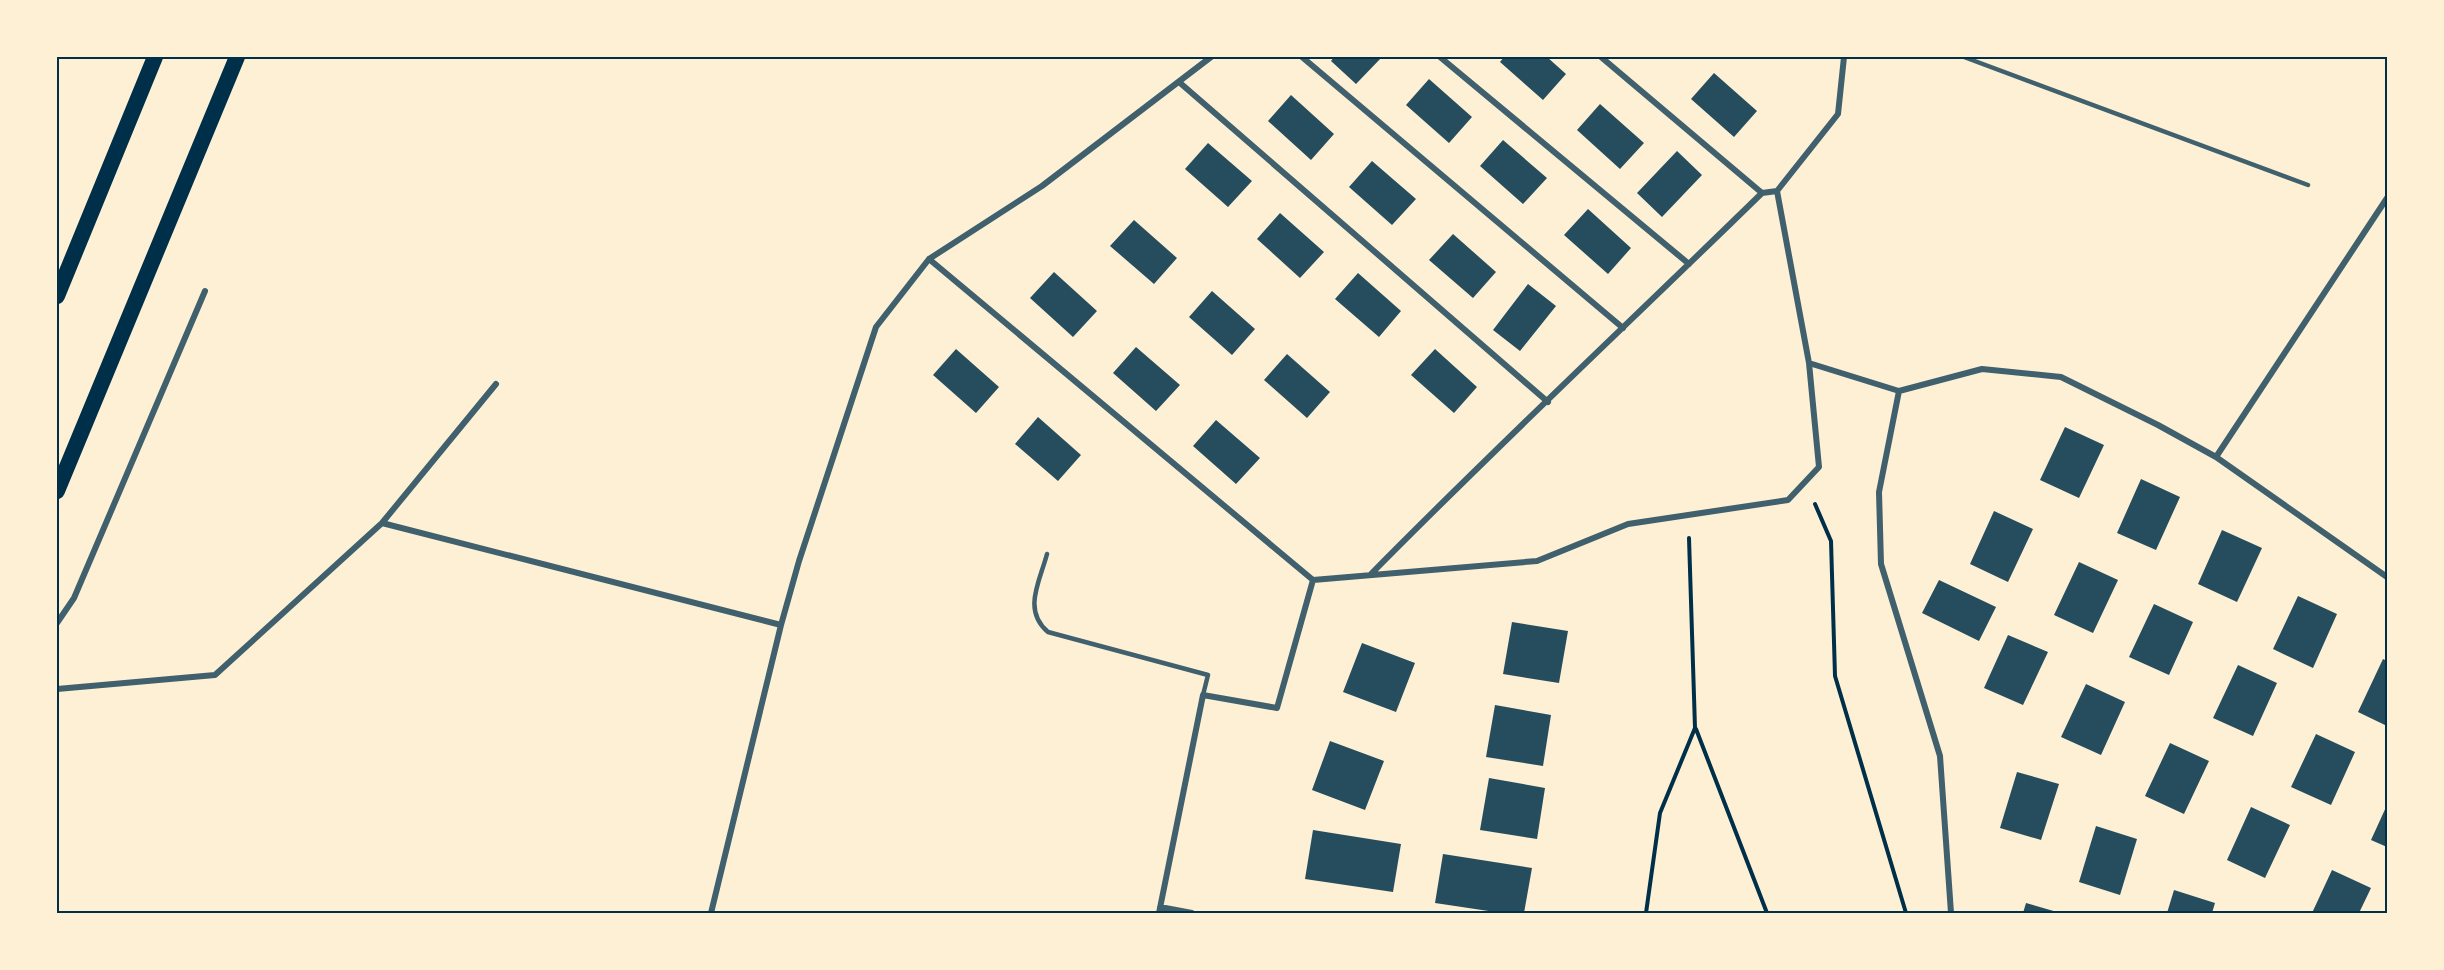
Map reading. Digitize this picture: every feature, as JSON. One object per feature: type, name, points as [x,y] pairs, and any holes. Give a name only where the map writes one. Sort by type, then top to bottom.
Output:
[{"type":"highway","points":[[57,296],[155,57]]},
{"type":"highway","points":[[57,491],[237,57]]},
{"type":"street","points":[[711,913],[781,625],[799,561],[876,327],[930,259],[1042,186],[1212,57]]},
{"type":"street","points":[[1302,57],[1623,328]]},
{"type":"street","points":[[1440,57],[1689,264]]},
{"type":"street","points":[[1601,57],[1762,193]]},
{"type":"street","points":[[1370,575],[1474,470],[1548,402],[1762,193],[1777,191],[1838,114],[1844,57]]},
{"type":"street","points":[[1179,82],[1548,402]]},
{"type":"street","points":[[930,259],[1313,580],[1537,561],[1628,524],[1788,500],[1819,467],[1809,363],[1777,191]]},
{"type":"street","points":[[2216,457],[2387,198]]},
{"type":"street","points":[[57,623],[74,598],[205,291]]},
{"type":"street","points":[[1809,363],[1899,392],[1982,369],[2061,377],[2158,425],[2216,457],[2387,577]]},
{"type":"street","points":[[57,688],[215,675],[382,523],[496,384]]},
{"type":"street","points":[[1899,392],[1879,492],[1881,564],[1940,756],[1951,913]]},
{"type":"street","points":[[382,523],[781,625]]},
{"type":"street","points":[[1192,913],[1160,910],[1203,694],[1277,708],[1313,580]]},
{"type":"lane","points":[[1964,57],[2308,185]]},
{"type":"lane","points":[[1047,554],[1033,605],[1038,622],[1048,632],[1208,675],[1203,694]]},
{"type":"path","points":[[1805,482],[1831,541],[1835,676],[1906,913]]},
{"type":"path","points":[[1688,515],[1695,728],[1767,913]]},
{"type":"path","points":[[1646,913],[1660,813],[1695,728]]},
{"type":"building","points":[[1334,57],[1382,57],[1356,84],[1331,61]]},
{"type":"building","points":[[1504,57],[1547,57],[1566,74],[1543,100],[1500,62]]},
{"type":"building","points":[[1714,73],[1757,111],[1734,137],[1691,99]]},
{"type":"building","points":[[1429,79],[1472,117],[1449,143],[1406,105]]},
{"type":"building","points":[[1291,95],[1334,134],[1311,160],[1268,121]]},
{"type":"building","points":[[1600,104],[1644,143],[1620,169],[1577,130]]},
{"type":"building","points":[[1503,140],[1547,178],[1523,204],[1480,166]]},
{"type":"building","points":[[1208,143],[1252,181],[1228,207],[1185,169]]},
{"type":"building","points":[[1677,151],[1702,175],[1662,217],[1637,193]]},
{"type":"building","points":[[1372,161],[1416,199],[1392,225],[1349,187]]},
{"type":"building","points":[[1588,209],[1631,248],[1608,274],[1564,235]]},
{"type":"building","points":[[1280,213],[1324,252],[1300,278],[1257,239]]},
{"type":"building","points":[[1134,220],[1177,258],[1154,284],[1110,246]]},
{"type":"building","points":[[1453,234],[1496,272],[1473,298],[1429,260]]},
{"type":"building","points":[[1054,272],[1097,311],[1073,337],[1030,298]]},
{"type":"building","points":[[1358,273],[1401,311],[1379,337],[1335,299]]},
{"type":"building","points":[[1528,284],[1556,306],[1520,351],[1493,330]]},
{"type":"building","points":[[1212,291],[1255,329],[1232,355],[1189,317]]},
{"type":"building","points":[[1136,347],[1180,385],[1156,411],[1113,373]]},
{"type":"building","points":[[956,349],[999,387],[976,413],[933,375]]},
{"type":"building","points":[[1435,349],[1477,387],[1454,413],[1411,375]]},
{"type":"building","points":[[1287,354],[1330,392],[1307,418],[1264,380]]},
{"type":"building","points":[[1038,417],[1081,455],[1058,481],[1015,444]]},
{"type":"building","points":[[1216,420],[1260,458],[1236,484],[1193,446]]},
{"type":"building","points":[[2065,427],[2104,445],[2079,498],[2040,480]]},
{"type":"building","points":[[2141,479],[2180,497],[2156,550],[2117,533]]},
{"type":"building","points":[[1994,511],[2033,529],[2008,582],[1970,564]]},
{"type":"building","points":[[2222,530],[2262,548],[2237,602],[2198,584]]},
{"type":"building","points":[[2079,562],[2118,580],[2093,633],[2054,615]]},
{"type":"building","points":[[1939,580],[1996,607],[1979,641],[1922,613]]},
{"type":"building","points":[[2298,596],[2337,614],[2313,668],[2273,649]]},
{"type":"building","points":[[2154,604],[2193,622],[2169,675],[2129,657]]},
{"type":"building","points":[[1512,622],[1568,631],[1559,683],[1503,674]]},
{"type":"building","points":[[2008,635],[2048,652],[2023,705],[1984,688]]},
{"type":"building","points":[[1362,643],[1415,663],[1396,712],[1343,692]]},
{"type":"building","points":[[2383,659],[2387,661],[2387,726],[2358,712]]},
{"type":"building","points":[[2238,665],[2277,683],[2253,736],[2213,718]]},
{"type":"building","points":[[2086,684],[2125,702],[2101,755],[2061,737]]},
{"type":"building","points":[[1495,705],[1551,715],[1543,766],[1486,757]]},
{"type":"building","points":[[2316,734],[2355,752],[2331,805],[2291,787]]},
{"type":"building","points":[[1330,741],[1384,761],[1365,810],[1312,790]]},
{"type":"building","points":[[2170,743],[2209,761],[2184,814],[2145,796]]},
{"type":"building","points":[[2017,772],[2059,784],[2041,840],[2000,828]]},
{"type":"building","points":[[1489,778],[1545,788],[1537,839],[1480,830]]},
{"type":"building","points":[[2387,805],[2387,847],[2371,840]]},
{"type":"building","points":[[2251,807],[2290,825],[2265,878],[2227,860]]},
{"type":"building","points":[[2096,826],[2137,839],[2120,895],[2079,882]]},
{"type":"building","points":[[1313,830],[1401,844],[1393,892],[1305,879]]},
{"type":"building","points":[[1443,854],[1532,868],[1524,913],[1502,913],[1435,903]]},
{"type":"building","points":[[2332,870],[2371,888],[2359,913],[2312,913]]},
{"type":"building","points":[[2174,890],[2215,903],[2212,913],[2167,913]]},
{"type":"building","points":[[2026,903],[2057,912],[2057,913],[2023,913]]}]
